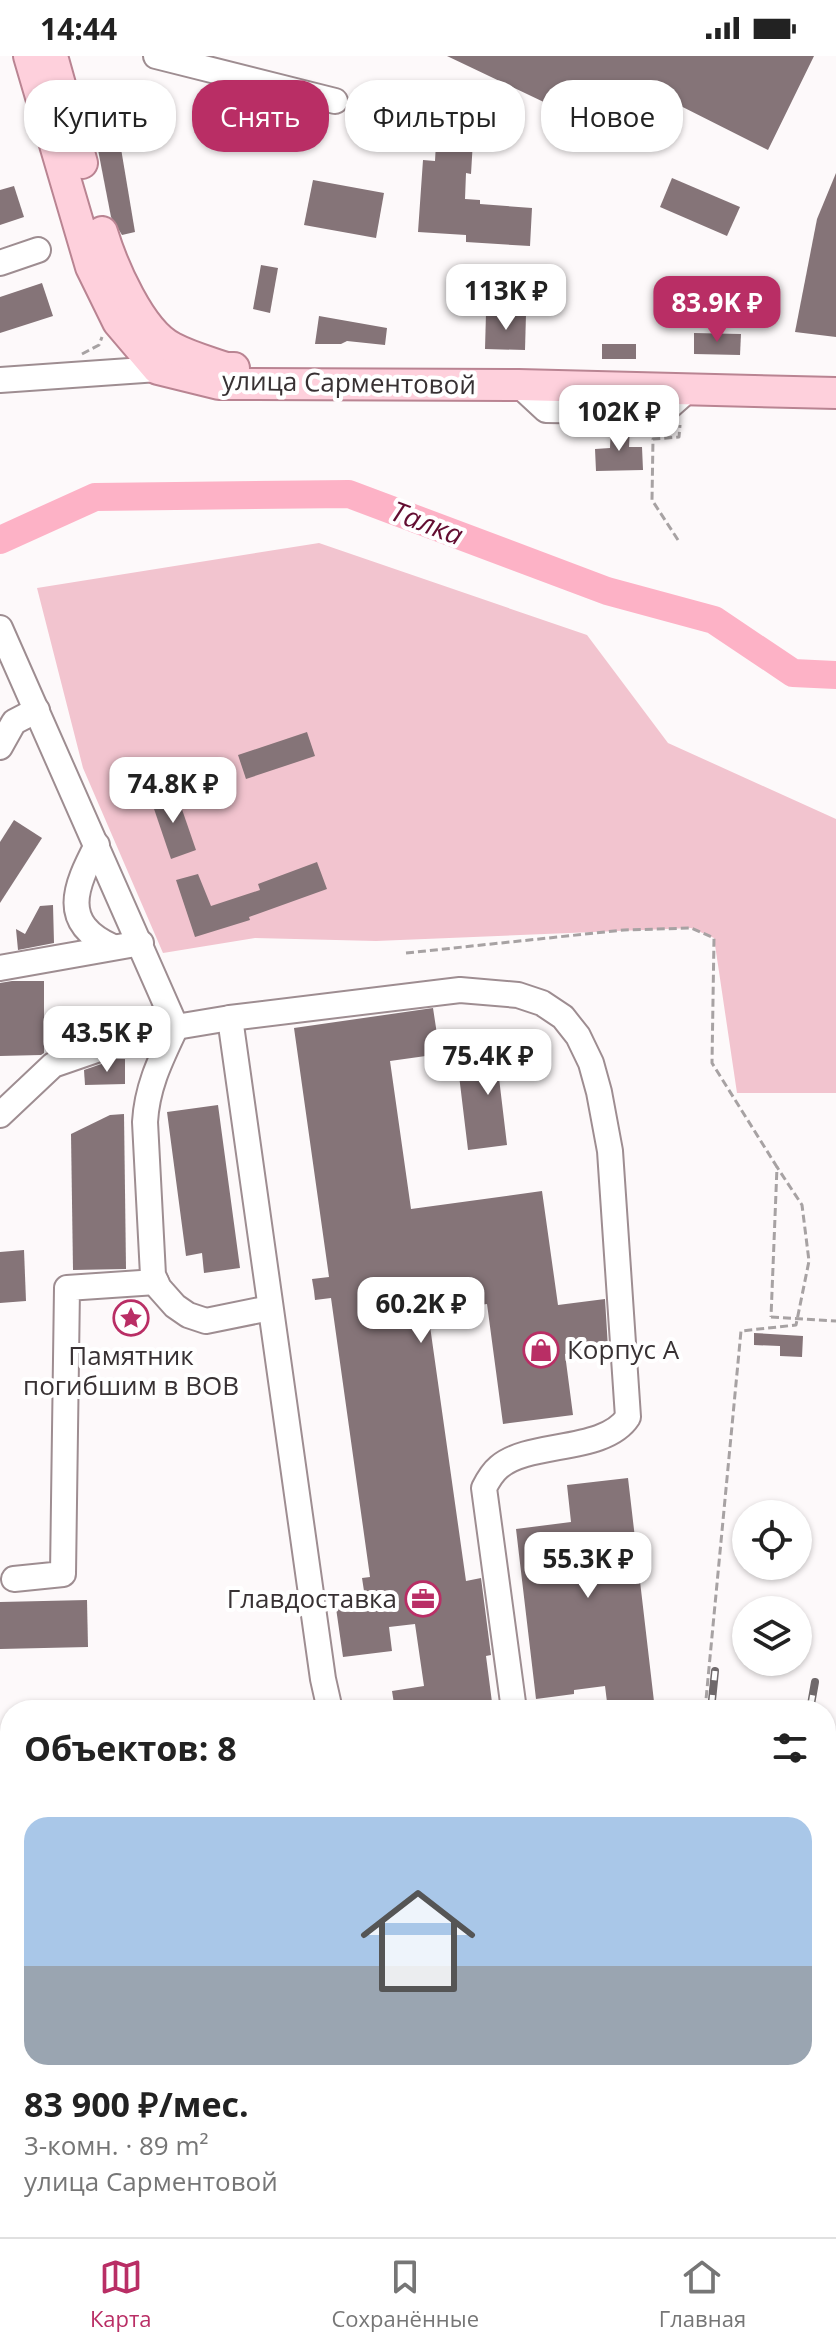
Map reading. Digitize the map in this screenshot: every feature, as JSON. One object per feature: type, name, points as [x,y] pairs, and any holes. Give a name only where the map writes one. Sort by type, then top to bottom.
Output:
[{"type":"main road","points":[[29,56],[91,267],[118,322],[158,369]]},
{"type":"main road","name":"улица Сарментовой","points":[[52,56],[111,262],[139,314],[170,347],[226,368],[796,383],[836,393]]},
{"type":"main road","name":"улица Сарментовой","points":[[158,369],[219,384],[519,385],[685,401],[836,376]]},
{"type":"street","points":[[156,56],[335,101]]},
{"type":"street","points":[[0,263],[38,250]]},
{"type":"street","points":[[0,380],[158,369]]},
{"type":"street","points":[[0,628],[176,1027],[152,1078],[146,1099],[153,1275],[175,1306],[198,1319],[206,1321],[270,1308]]},
{"type":"street","points":[[0,747],[14,722],[37,710]]},
{"type":"street","points":[[97,845],[79,878],[76,899],[82,925],[95,939],[113,947],[145,953]]},
{"type":"street","points":[[0,968],[113,947]]},
{"type":"street","points":[[0,1115],[53,1065],[137,1036],[176,1027],[460,990],[518,995],[542,1003],[563,1017],[578,1036],[591,1063],[610,1151],[628,1417],[612,1434],[510,1460],[501,1465],[484,1488],[513,1700]]},
{"type":"street","points":[[230,1018],[328,1700]]},
{"type":"street","points":[[14,1579],[63,1574],[67,1288],[156,1282]]},
{"type":"path","points":[[74,358],[99,345],[102,337],[99,327]]},
{"type":"path","points":[[678,540],[652,500],[651,460],[653,439],[679,437],[685,401]]},
{"type":"path","points":[[406,953],[624,930],[691,928],[714,938],[712,1063],[802,1205],[809,1261],[796,1325],[741,1331],[706,1700]]},
{"type":"path","points":[[777,1167],[771,1317],[836,1321]]},
{"type":"shaded area","points":[[319,543],[587,635],[668,743],[836,819],[836,1093],[737,1093],[714,938],[691,928],[376,941],[255,938],[163,953],[83,768],[37,588]]},
{"type":"building","points":[[447,56],[814,56],[768,150],[683,107],[683,80],[541,80],[541,101],[525,93],[525,80],[497,80]]},
{"type":"building","points":[[98,152],[122,152],[135,232],[122,235],[111,217]]},
{"type":"building","points":[[435,152],[472,152],[471,174],[466,173],[465,199],[480,200],[480,204],[532,208],[530,246],[466,242],[466,235],[418,232],[423,160],[435,161]]},
{"type":"building","points":[[836,173],[836,337],[795,332],[817,219]]},
{"type":"building","points":[[672,178],[740,207],[727,236],[660,207]]},
{"type":"building","points":[[313,180],[384,193],[376,238],[304,225]]},
{"type":"building","points":[[14,186],[24,217],[0,225],[0,190]]},
{"type":"building","points":[[261,265],[278,268],[270,313],[253,309]]},
{"type":"building","points":[[42,283],[53,316],[0,333],[0,297]]},
{"type":"building","points":[[486,313],[526,314],[525,350],[485,349]]},
{"type":"building","points":[[319,316],[387,328],[385,345],[347,341],[341,344],[315,344]]},
{"type":"building","points":[[694,333],[741,334],[740,355],[694,354]]},
{"type":"building","points":[[602,344],[636,344],[636,359],[602,359]]},
{"type":"building","points":[[611,426],[630,426],[629,447],[642,447],[643,470],[596,471],[595,449],[610,448]]},
{"type":"building","points":[[307,732],[315,756],[246,779],[238,755]]},
{"type":"building","points":[[176,792],[196,850],[171,859],[151,800]]},
{"type":"building","points":[[14,820],[42,838],[0,903],[0,842]]},
{"type":"building","points":[[317,862],[327,889],[249,917],[250,920],[195,937],[176,880],[198,874],[211,906],[260,890],[258,884]]},
{"type":"building","points":[[53,905],[54,943],[18,950],[16,929],[25,934],[40,906]]},
{"type":"building","points":[[44,981],[44,1053],[41,1055],[0,1056],[0,983]]},
{"type":"building","name":"Корпус А","points":[[433,1008],[440,1054],[390,1061],[411,1209],[542,1191],[558,1305],[605,1299],[608,1348],[565,1354],[573,1415],[503,1424],[487,1304],[428,1312],[466,1581],[481,1578],[491,1655],[486,1656],[492,1700],[393,1700],[392,1691],[424,1686],[415,1624],[389,1627],[392,1651],[343,1657],[336,1608],[366,1604],[362,1578],[370,1577],[331,1298],[315,1300],[312,1279],[329,1277],[294,1028]]},
{"type":"building","points":[[519,1042],[523,1074],[499,1078],[507,1145],[468,1150],[458,1067],[496,1062],[493,1045]]},
{"type":"building","points":[[125,1059],[125,1084],[85,1085],[84,1070]]},
{"type":"building","points":[[218,1105],[240,1268],[204,1273],[202,1253],[186,1256],[167,1112]]},
{"type":"building","points":[[124,1114],[126,1269],[73,1270],[71,1134],[110,1115]]},
{"type":"building","points":[[24,1250],[26,1301],[0,1303],[0,1252]]},
{"type":"building","points":[[754,1333],[803,1336],[802,1357],[780,1356],[780,1346],[754,1345]]},
{"type":"building","points":[[628,1478],[654,1700],[607,1700],[605,1686],[536,1699],[516,1529],[571,1522],[567,1485]]},
{"type":"building","points":[[87,1600],[88,1647],[0,1649],[0,1602]]},
{"type":"waterway","name":"Талка","points":[[0,540],[95,497],[349,494],[607,591],[714,620],[793,673],[836,675]]},
{"type":"railway","points":[[712,1700],[715,1671]]},
{"type":"railway","points":[[812,1700],[815,1682]]},
{"type":"place","name":"Памятник погибшим в ВОВ","points":[[131,1318]]},
{"type":"place","name":"Корпус А","points":[[541,1350]]},
{"type":"place","name":"Главдоставка","points":[[423,1599]]}]
